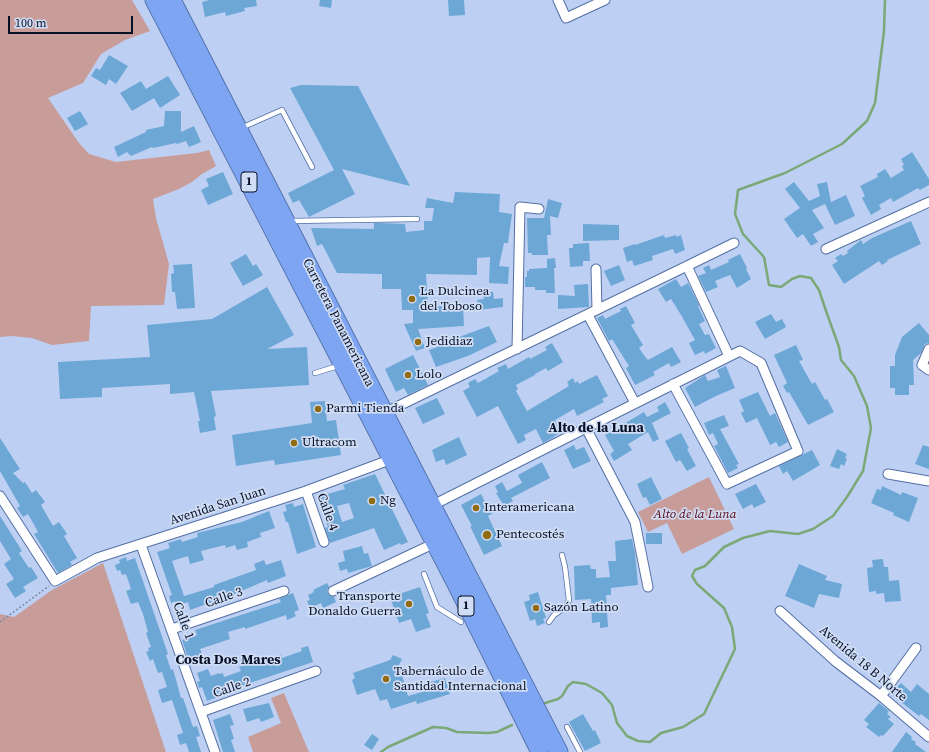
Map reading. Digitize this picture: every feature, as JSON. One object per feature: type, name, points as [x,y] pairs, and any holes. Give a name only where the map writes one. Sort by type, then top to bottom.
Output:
[{"type":"highway","name":"Carretera Panamericana","points":[[154,0],[280,225],[351,364],[394,465],[456,584],[540,752]]},
{"type":"highway","name":"Carretera Panamericana","points":[[172,0],[239,129],[280,225]]},
{"type":"highway","name":"Carretera Panamericana","points":[[351,364],[384,413],[559,752]]},
{"type":"highway","points":[[394,465],[419,499],[432,506],[430,515],[431,520],[450,558],[456,584]]},
{"type":"street","points":[[558,0],[566,18],[605,0]]},
{"type":"street","points":[[826,249],[929,202]]},
{"type":"street","points":[[517,349],[520,207],[539,209]]},
{"type":"street","points":[[384,413],[734,243]]},
{"type":"street","points":[[687,266],[729,356]]},
{"type":"street","points":[[596,269],[597,310]]},
{"type":"street","points":[[588,315],[635,403]]},
{"type":"street","points":[[929,350],[922,365],[929,370]]},
{"type":"street","points":[[432,506],[635,403],[673,384],[729,356],[740,351],[761,363],[798,452],[727,484],[673,384]]},
{"type":"street","points":[[586,428],[635,522],[648,587]]},
{"type":"street","name":"Avenida San Juan","points":[[55,581],[96,558],[142,545],[306,491],[394,465]]},
{"type":"street","points":[[888,474],[929,481]]},
{"type":"street","name":"Calle 4","points":[[306,491],[324,542]]},
{"type":"street","points":[[0,496],[55,581]]},
{"type":"street","points":[[333,591],[435,543]]},
{"type":"street","name":"Calle 1","points":[[142,545],[215,752]]},
{"type":"street","name":"Calle 3","points":[[172,629],[284,591]]},
{"type":"street","name":"Avenida 18 B Norte","points":[[780,611],[835,660],[881,696],[929,737]]},
{"type":"street","points":[[881,696],[916,648]]},
{"type":"street","name":"Calle 2","points":[[201,712],[316,672]]},
{"type":"lane","points":[[239,129],[282,110],[312,167]]},
{"type":"lane","points":[[280,225],[416,219]]},
{"type":"lane","points":[[315,373],[351,364]]},
{"type":"lane","points":[[549,622],[554,615],[566,607],[569,600],[562,555]]},
{"type":"lane","points":[[424,574],[437,607],[461,622]]},
{"type":"lane","points":[[567,727],[580,752]]},
{"type":"path","points":[[0,622],[55,581]]},
{"type":"green space","points":[[0,0],[132,0],[150,31],[125,40],[101,54],[83,83],[48,98],[79,143],[89,154],[116,162],[197,153],[209,150],[216,166],[179,189],[153,199],[156,218],[169,264],[164,305],[91,306],[89,341],[52,345],[32,338],[11,336],[0,337]]},
{"type":"green space","name":"Alto de la Luna","points":[[709,477],[734,529],[682,554],[667,523],[648,532],[638,512]]},
{"type":"green space","points":[[103,563],[166,752],[0,752],[0,614],[14,617],[52,590]]},
{"type":"green space","name":"Costa Dos Mares","points":[[284,693],[309,752],[253,752],[248,737],[281,723],[271,698]]},
{"type":"building","points":[[209,0],[256,0],[257,6],[244,8],[245,11],[226,16],[225,12],[205,17],[202,2]]},
{"type":"building","points":[[320,0],[332,0],[331,8],[319,6]]},
{"type":"building","points":[[448,0],[464,0],[465,15],[449,16]]},
{"type":"building","points":[[109,55],[128,66],[116,84],[109,79],[106,85],[91,76],[96,68],[100,70]]},
{"type":"building","points":[[168,76],[180,95],[160,108],[154,98],[132,111],[120,93],[141,81],[146,89]]},
{"type":"building","points":[[301,85],[358,86],[410,186],[342,169],[355,194],[309,217],[299,200],[293,203],[288,193],[334,170],[290,88]]},
{"type":"building","points":[[80,111],[88,124],[75,131],[67,118]]},
{"type":"building","points":[[165,111],[181,111],[181,132],[194,126],[201,142],[189,147],[186,141],[177,144],[152,147],[131,156],[127,152],[118,157],[114,147],[146,132],[146,130],[164,126]]},
{"type":"building","points":[[912,152],[929,179],[929,185],[920,190],[918,188],[893,202],[891,198],[879,205],[881,209],[871,215],[862,198],[865,196],[860,186],[878,177],[877,174],[885,169],[891,178],[904,170],[902,166],[904,165],[901,159]]},
{"type":"building","points":[[223,172],[233,194],[208,205],[201,190],[209,186],[206,179]]},
{"type":"building","points":[[794,182],[809,201],[820,196],[817,184],[827,182],[831,202],[846,195],[855,216],[835,225],[825,204],[812,210],[824,228],[813,234],[818,242],[811,246],[803,234],[797,238],[784,219],[800,208],[785,189]]},
{"type":"building","points":[[455,192],[500,194],[499,212],[512,214],[508,243],[504,243],[499,266],[509,267],[508,284],[489,283],[490,257],[477,258],[477,275],[426,274],[428,307],[463,305],[464,326],[418,329],[425,348],[416,351],[404,324],[413,323],[413,310],[402,310],[401,289],[382,289],[382,274],[337,273],[322,244],[317,246],[311,228],[374,229],[374,223],[379,223],[405,224],[406,232],[424,230],[424,221],[432,221],[434,208],[425,208],[427,198],[453,203]]},
{"type":"building","points":[[548,199],[562,203],[558,218],[550,216],[551,235],[547,235],[548,255],[532,255],[532,253],[528,253],[527,218],[544,218]]},
{"type":"building","points":[[911,221],[921,244],[887,260],[888,261],[882,265],[879,261],[844,284],[832,265],[838,261],[835,258],[841,254],[843,256],[848,253],[847,251],[861,240],[863,244],[872,238]]},
{"type":"building","points":[[583,224],[619,225],[619,240],[583,241]]},
{"type":"building","points":[[664,235],[665,238],[681,235],[685,250],[675,254],[673,249],[652,256],[653,260],[634,266],[632,260],[627,262],[623,248]]},
{"type":"building","points":[[589,243],[590,261],[583,261],[583,266],[570,267],[569,248],[573,248],[573,244]]},
{"type":"building","points":[[246,254],[253,266],[256,264],[263,275],[243,286],[230,263]]},
{"type":"building","points":[[740,254],[751,279],[737,288],[730,275],[715,281],[718,287],[706,292],[698,276],[706,273],[703,268],[709,265],[711,270],[729,262],[728,260]]},
{"type":"building","points":[[555,258],[555,293],[546,293],[546,290],[535,290],[535,287],[525,287],[525,277],[527,277],[527,271],[529,271],[529,269],[547,268],[547,259]]},
{"type":"building","points":[[192,264],[195,308],[177,309],[175,292],[172,292],[171,274],[174,273],[173,265]]},
{"type":"building","points":[[619,265],[625,280],[611,286],[604,271]]},
{"type":"building","points":[[676,279],[681,287],[688,283],[705,321],[699,324],[705,335],[709,334],[716,348],[705,354],[704,351],[695,355],[689,343],[695,340],[681,315],[671,299],[666,302],[658,289]]},
{"type":"building","points":[[588,284],[589,307],[558,309],[558,295],[575,296],[574,285]]},
{"type":"building","points":[[267,287],[294,335],[267,349],[307,347],[309,385],[211,391],[216,416],[214,417],[216,430],[200,433],[198,421],[200,421],[194,392],[170,394],[170,384],[102,388],[102,397],[60,399],[58,362],[150,357],[147,325],[212,319]]},
{"type":"building","points":[[483,292],[493,292],[494,299],[503,298],[503,307],[478,310],[477,300],[484,299]]},
{"type":"building","points":[[626,306],[635,323],[631,325],[643,345],[639,348],[646,358],[648,360],[672,347],[681,362],[671,367],[669,363],[653,372],[655,375],[635,385],[626,368],[629,366],[612,339],[609,341],[597,318],[603,315],[605,319],[621,311],[620,309]]},
{"type":"building","points":[[771,314],[776,322],[782,319],[786,327],[765,339],[755,322]]},
{"type":"building","points":[[919,323],[929,335],[929,343],[925,344],[921,353],[913,360],[914,385],[909,385],[909,395],[895,395],[895,388],[890,388],[890,366],[895,366],[895,355],[902,337]]},
{"type":"building","points":[[489,326],[497,342],[468,356],[436,367],[429,350],[440,346],[440,344]]},
{"type":"building","points":[[552,343],[563,362],[548,371],[546,368],[516,385],[518,389],[516,391],[527,411],[569,386],[567,382],[573,378],[575,383],[578,381],[579,384],[597,375],[608,396],[602,399],[604,402],[577,416],[574,409],[555,420],[561,433],[543,443],[536,429],[524,435],[526,440],[518,444],[498,406],[477,417],[463,391],[470,387],[468,383],[475,379],[478,383],[499,371],[497,368],[506,364],[508,369],[529,357],[530,359],[547,350],[545,347]]},
{"type":"building","points":[[796,345],[803,360],[799,361],[812,384],[815,382],[834,412],[808,425],[789,392],[787,393],[783,386],[787,383],[774,355]]},
{"type":"building","points":[[413,355],[428,385],[408,395],[404,388],[396,392],[385,369]]},
{"type":"building","points":[[726,366],[735,388],[695,407],[685,388],[705,375],[708,381],[720,377],[717,370]]},
{"type":"building","points":[[758,392],[770,416],[775,413],[788,442],[779,447],[776,442],[770,445],[757,418],[746,423],[741,413],[744,411],[739,400]]},
{"type":"building","points":[[437,398],[445,414],[423,424],[415,408]]},
{"type":"building","points":[[325,401],[327,421],[336,420],[341,455],[275,465],[274,460],[236,466],[232,435],[312,423],[310,402]]},
{"type":"building","points":[[665,402],[671,413],[652,423],[659,439],[653,442],[648,432],[628,444],[632,450],[614,461],[610,454],[614,451],[605,435],[644,412],[647,417],[659,411],[657,407]]},
{"type":"building","points":[[724,415],[729,426],[720,429],[739,464],[736,465],[738,468],[728,473],[714,446],[718,444],[713,433],[709,435],[704,423]]},
{"type":"building","points":[[681,433],[696,466],[687,471],[680,460],[676,462],[665,441]]},
{"type":"building","points":[[459,437],[467,455],[446,465],[444,459],[436,462],[432,450]]},
{"type":"building","points":[[0,438],[20,469],[13,473],[23,483],[25,482],[32,493],[36,490],[45,502],[41,505],[53,526],[59,522],[67,534],[64,536],[77,558],[70,562],[72,565],[58,573],[34,534],[38,532],[28,514],[23,517],[17,508],[20,506],[0,471]]},
{"type":"building","points":[[574,445],[576,450],[584,447],[591,461],[573,469],[564,450]]},
{"type":"building","points":[[923,445],[929,447],[929,469],[915,464]]},
{"type":"building","points":[[837,449],[847,454],[845,458],[847,459],[844,466],[841,464],[839,469],[830,466]]},
{"type":"building","points":[[812,450],[820,465],[793,481],[787,471],[783,474],[779,466]]},
{"type":"building","points":[[542,462],[550,478],[511,498],[513,501],[504,506],[496,493],[498,492],[495,486],[502,482],[507,491],[522,483],[518,475]]},
{"type":"building","points":[[375,474],[408,542],[401,545],[400,543],[384,550],[374,528],[330,543],[325,528],[328,527],[317,497],[345,489],[343,485]],"holes":[[[349,503],[354,518],[342,522],[337,506]]]},
{"type":"building","points":[[651,477],[662,499],[650,505],[646,497],[643,498],[637,484]]},
{"type":"building","points":[[756,484],[766,502],[754,508],[752,504],[743,509],[735,494]]},
{"type":"building","points":[[882,486],[901,495],[902,492],[918,498],[909,522],[893,515],[894,513],[871,503],[877,489],[881,490]]},
{"type":"building","points":[[481,494],[488,508],[500,502],[503,507],[488,516],[502,546],[484,555],[470,526],[472,526],[461,505]]},
{"type":"building","points":[[293,503],[294,507],[303,504],[316,547],[297,554],[288,522],[286,522],[283,512],[287,511],[285,505]]},
{"type":"building","points":[[269,511],[275,528],[260,533],[261,537],[247,542],[248,547],[237,550],[235,545],[226,548],[225,545],[201,551],[204,560],[190,564],[188,556],[172,561],[184,596],[214,587],[214,585],[256,570],[254,564],[264,560],[266,565],[281,560],[286,576],[268,583],[267,580],[232,595],[190,610],[188,602],[176,606],[175,601],[171,603],[169,596],[172,595],[157,552],[170,548],[168,543],[181,539],[182,542],[198,537],[197,533],[242,522]]},
{"type":"building","points":[[0,516],[22,551],[19,553],[38,578],[23,587],[26,591],[15,598],[6,584],[14,579],[4,564],[11,559],[0,541]]},
{"type":"building","points":[[646,533],[662,533],[662,544],[646,544]]},
{"type":"building","points":[[632,539],[638,585],[611,588],[611,595],[606,595],[608,627],[600,628],[600,622],[592,623],[591,599],[575,600],[574,566],[590,565],[591,569],[596,569],[596,578],[610,577],[608,561],[616,561],[615,541]]},
{"type":"building","points":[[362,546],[364,554],[368,553],[372,566],[348,573],[347,569],[340,571],[338,563],[345,561],[343,551]]},
{"type":"building","points":[[126,557],[127,561],[135,558],[168,654],[166,655],[171,670],[173,669],[181,698],[183,698],[193,727],[197,726],[200,736],[196,737],[201,752],[189,752],[186,743],[180,745],[177,735],[183,733],[172,700],[162,703],[158,690],[167,687],[162,672],[158,673],[153,659],[150,661],[146,652],[149,651],[148,648],[151,647],[146,633],[148,632],[143,614],[138,602],[131,604],[126,591],[131,589],[126,574],[122,575],[120,570],[117,571],[115,565],[120,563],[119,560]]},
{"type":"building","points":[[883,559],[884,567],[888,567],[889,581],[899,580],[901,601],[885,602],[884,593],[876,594],[876,591],[869,592],[867,568],[873,567],[872,560]]},
{"type":"building","points":[[799,564],[827,576],[825,580],[842,584],[839,598],[819,594],[814,608],[785,596]]},
{"type":"building","points":[[327,583],[329,587],[327,590],[328,594],[334,597],[336,602],[323,608],[321,603],[310,608],[307,601],[310,600],[308,595],[314,592],[313,590]]},
{"type":"building","points":[[420,587],[429,613],[426,614],[431,627],[416,632],[411,619],[399,623],[390,597]]},
{"type":"building","points":[[538,592],[546,618],[543,619],[545,623],[537,626],[535,619],[530,621],[524,602],[530,600],[529,595]]},
{"type":"building","points":[[293,593],[299,610],[294,612],[296,616],[287,620],[286,615],[245,629],[245,627],[228,632],[230,639],[200,649],[203,656],[189,661],[182,640],[197,635],[195,630],[281,602],[279,599]]},
{"type":"building","points":[[308,646],[313,662],[217,694],[218,697],[207,701],[202,687],[199,688],[197,682],[200,681],[197,673],[208,669],[211,676],[223,673],[224,677],[241,671],[239,667],[253,662],[254,666],[269,662],[268,660],[273,659],[272,658],[281,655],[282,658],[302,651],[301,648]]},
{"type":"building","points":[[393,655],[402,659],[399,665],[408,696],[429,690],[427,683],[445,678],[450,694],[417,704],[416,701],[391,709],[387,699],[380,701],[375,689],[357,695],[352,680],[355,678],[353,673],[390,660]]},
{"type":"building","points":[[901,683],[911,692],[917,684],[929,694],[929,720],[921,714],[919,716],[891,694]]},
{"type":"building","points":[[269,703],[274,717],[261,722],[259,718],[247,722],[243,709]]},
{"type":"building","points":[[879,703],[889,711],[887,714],[891,717],[888,719],[894,724],[883,736],[881,735],[879,737],[866,727],[869,724],[864,720]]},
{"type":"building","points":[[230,714],[234,725],[230,726],[234,739],[231,740],[235,752],[223,752],[213,720]]},
{"type":"building","points":[[583,714],[593,731],[595,730],[601,743],[585,751],[569,722]]},
{"type":"building","points":[[906,732],[912,737],[911,739],[916,742],[915,744],[926,752],[892,752]]},
{"type":"building","points":[[372,734],[379,739],[372,750],[364,745]]},
{"type":"waterway","points":[[545,703],[558,699],[573,682],[586,684],[602,693],[612,705],[617,723],[627,736],[638,741],[650,742],[661,733],[683,727],[704,714],[735,649],[732,627],[724,608],[697,584],[692,576],[695,570],[705,566],[724,547],[743,538],[770,531],[798,534],[813,529],[833,516],[863,471],[871,428],[867,406],[854,376],[841,360],[839,347],[819,290],[811,278],[800,276],[792,279],[781,287],[769,285],[764,257],[743,234],[735,214],[738,190],[785,173],[842,144],[867,121],[875,103],[884,31],[885,0]]},
{"type":"waterway","points":[[381,752],[388,747],[433,727],[446,728],[457,732],[488,733],[497,732],[512,725]]},
{"type":"place","name":"La Dulcinea del Toboso","points":[[412,299]]},
{"type":"place","name":"Jedidiaz","points":[[418,342]]},
{"type":"place","name":"Lolo","points":[[408,375]]},
{"type":"place","name":"Parmi Tienda","points":[[318,409]]},
{"type":"place","name":"Ultracom","points":[[294,443]]},
{"type":"place","name":"Ng","points":[[372,501]]},
{"type":"place","name":"Interamericana","points":[[476,508]]},
{"type":"place","name":"Pentecostés","points":[[487,535]]},
{"type":"place","name":"Transporte Donaldo Guerra","points":[[409,604]]},
{"type":"place","name":"Sazón Latino","points":[[536,608]]},
{"type":"place","name":"Tabernáculo de Santidad Internacional","points":[[386,679]]},
{"type":"district","name":"Alto de la Luna","points":[[596,428]]},
{"type":"district","name":"Costa Dos Mares","points":[[228,660]]}]
